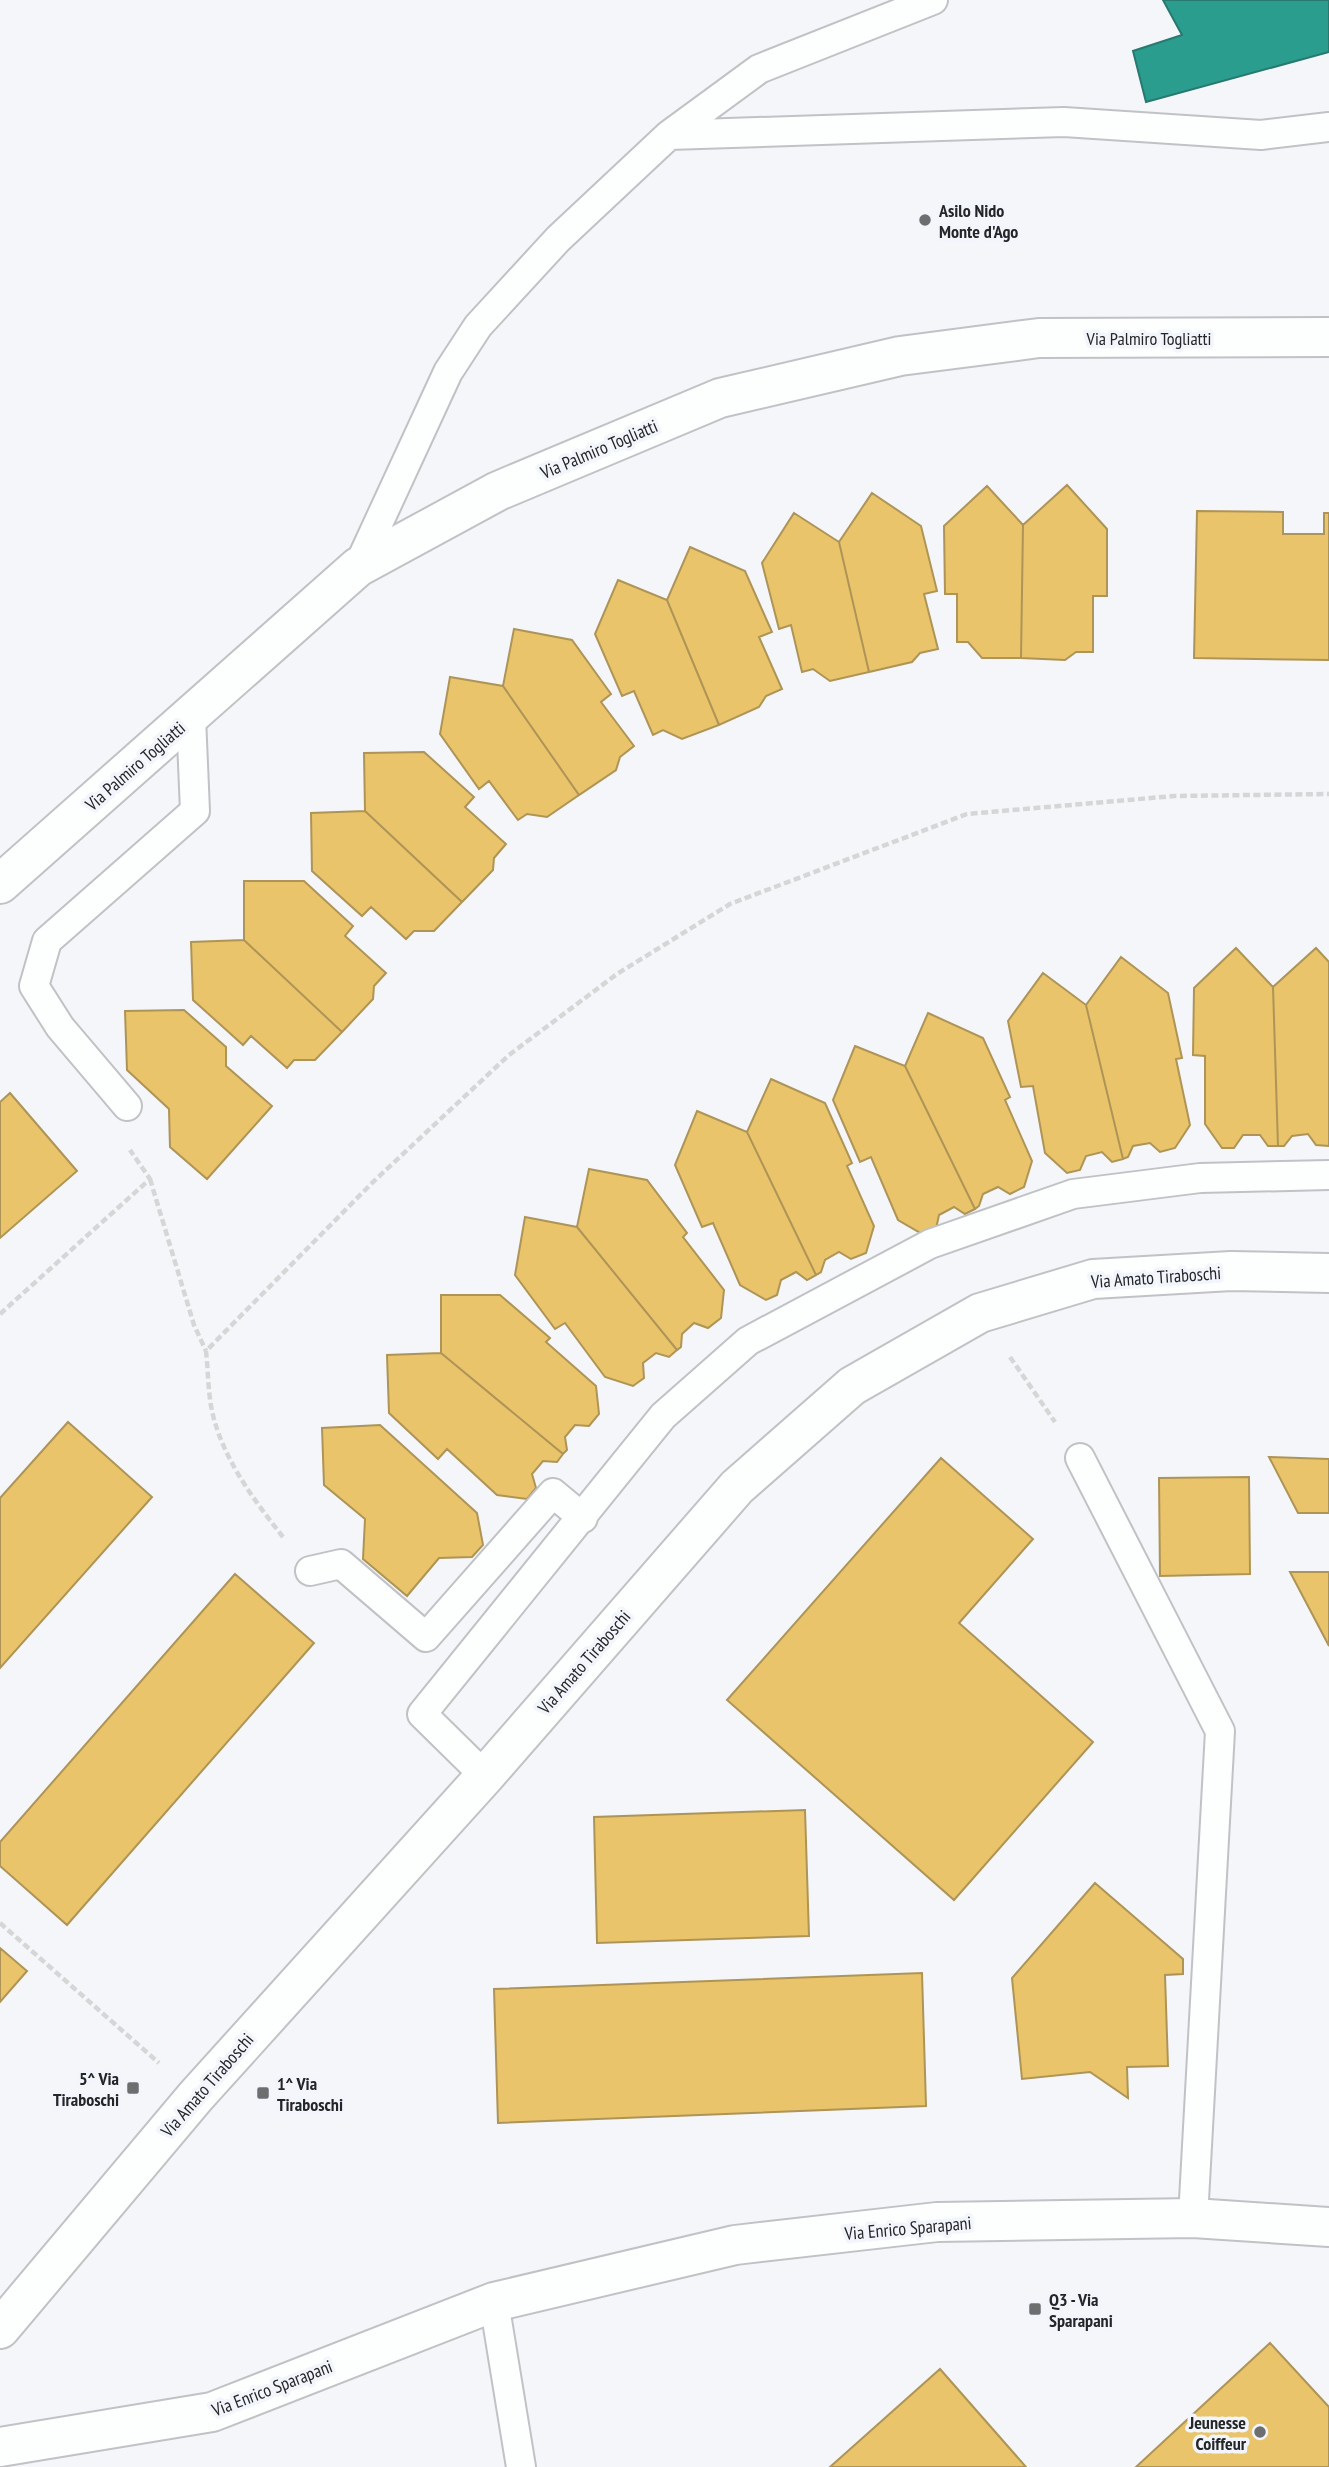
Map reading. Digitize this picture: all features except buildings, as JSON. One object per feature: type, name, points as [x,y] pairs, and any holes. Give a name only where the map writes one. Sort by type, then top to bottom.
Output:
[{"type":"street","name":"Via Palmiro Togliatti","points":[[0,884],[358,567],[498,491],[720,398],[900,356],[1039,338],[1329,337]]},
{"type":"street","name":"Via Amato Tiraboschi","points":[[0,2329],[196,2096],[485,1776],[737,1487],[852,1386],[980,1313],[1093,1279],[1231,1271],[1329,1273]]},
{"type":"street","name":"Via Enrico Sparapani","points":[[0,2446],[212,2412],[494,2302],[735,2245],[937,2222],[1193,2218],[1329,2227]]},
{"type":"lane","points":[[358,567],[448,372],[478,326],[558,239],[669,135],[759,69],[933,0]]},
{"type":"lane","points":[[669,135],[1064,122],[1261,135],[1329,127]]},
{"type":"lane","points":[[127,1106],[60,1027],[34,986],[47,941],[195,811],[191,717]]},
{"type":"lane","points":[[485,1776],[422,1714],[663,1416],[748,1341],[930,1244],[1073,1194],[1200,1178],[1329,1175]]},
{"type":"lane","points":[[1080,1458],[1220,1731],[1193,2218]]},
{"type":"lane","points":[[310,1571],[341,1564],[426,1637],[554,1493],[583,1518]]},
{"type":"lane","points":[[494,2302],[521,2467]]},
{"type":"path","points":[[206,1352],[373,1182],[509,1055],[617,974],[730,904],[967,814],[1174,796],[1329,794]]},
{"type":"path","points":[[127,1106],[121,1138],[150,1179],[194,1325],[206,1352],[211,1407],[228,1453],[252,1497],[310,1571]]},
{"type":"path","points":[[0,1314],[150,1179]]},
{"type":"path","points":[[980,1313],[1080,1458]]},
{"type":"path","points":[[0,1923],[196,2096]]},
{"type":"place","name":"Asilo Nido Monte d'Ago","points":[[925,220]]},
{"type":"place","name":"5^ Via Tiraboschi","points":[[133,2088]]},
{"type":"place","name":"1^ Via Tiraboschi","points":[[263,2093]]},
{"type":"place","name":"Q3 - Via Sparapani","points":[[1035,2309]]},
{"type":"place","name":"Jeunesse Coiffeur","points":[[1260,2432]]}]
